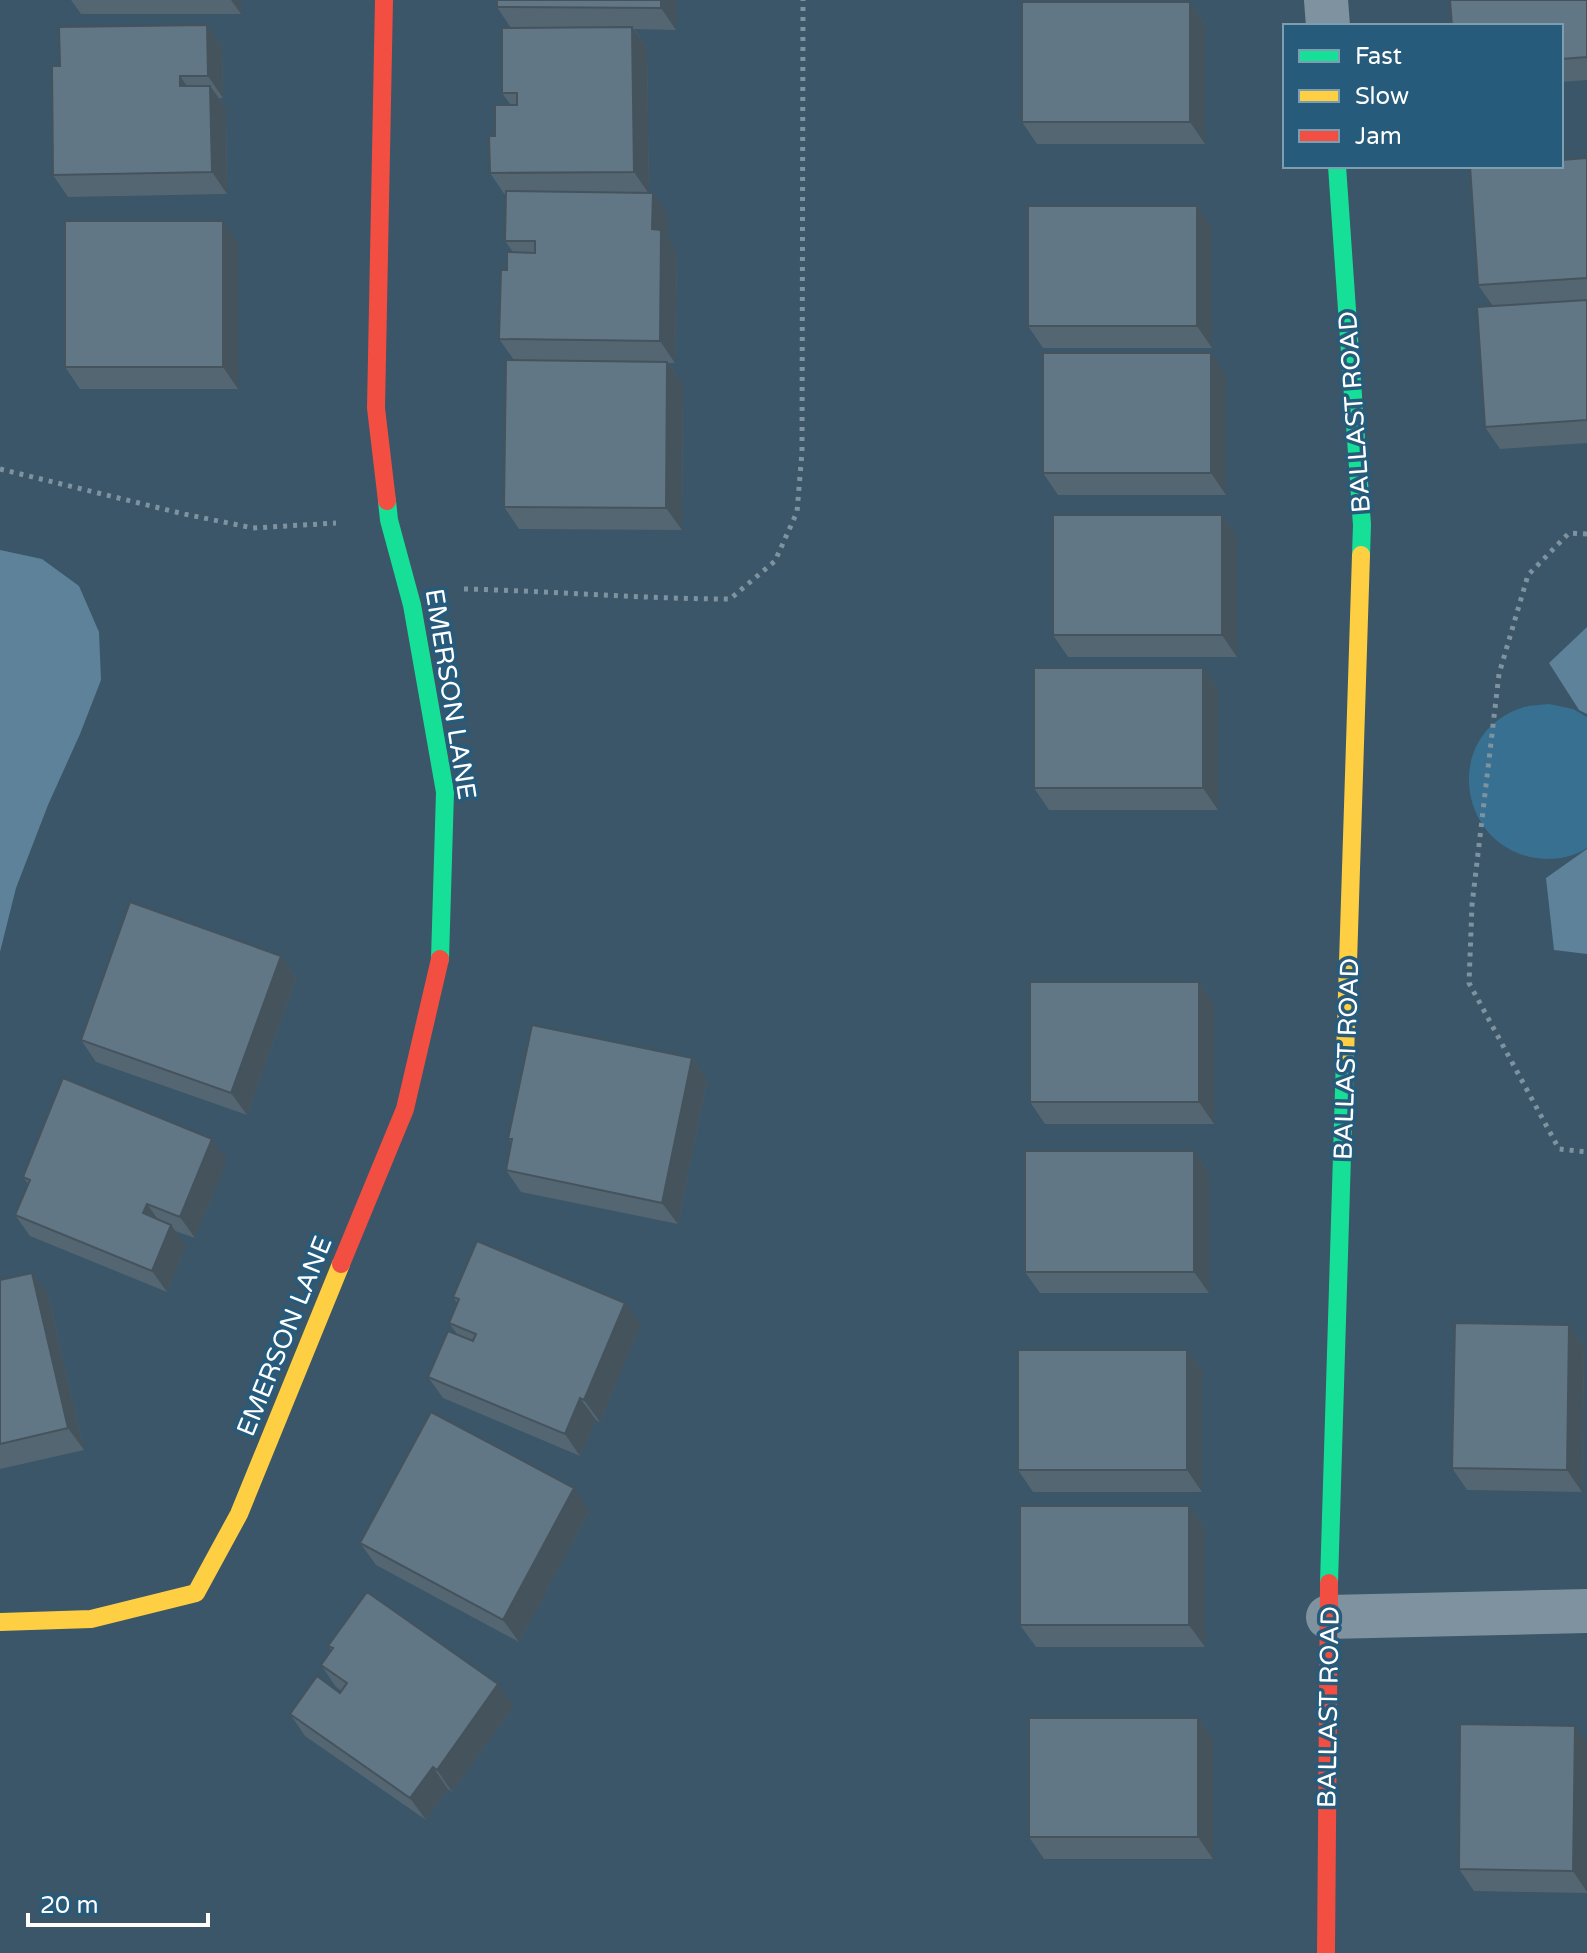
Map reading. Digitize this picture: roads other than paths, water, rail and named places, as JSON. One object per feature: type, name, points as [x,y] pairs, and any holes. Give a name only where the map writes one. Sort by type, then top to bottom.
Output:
[{"type":"street","name":"EMERSON LANE","points":[[0,1622],[91,1619],[196,1593],[239,1514],[405,1109],[441,954],[445,792],[407,587],[389,520],[376,408],[384,0]]},
{"type":"street","points":[[1326,0],[1328,24]]},
{"type":"street","name":"BALLAST ROAD","points":[[1326,1953],[1328,1617],[1362,525],[1337,168]]},
{"type":"street","points":[[1328,1617],[1587,1611]]}]
